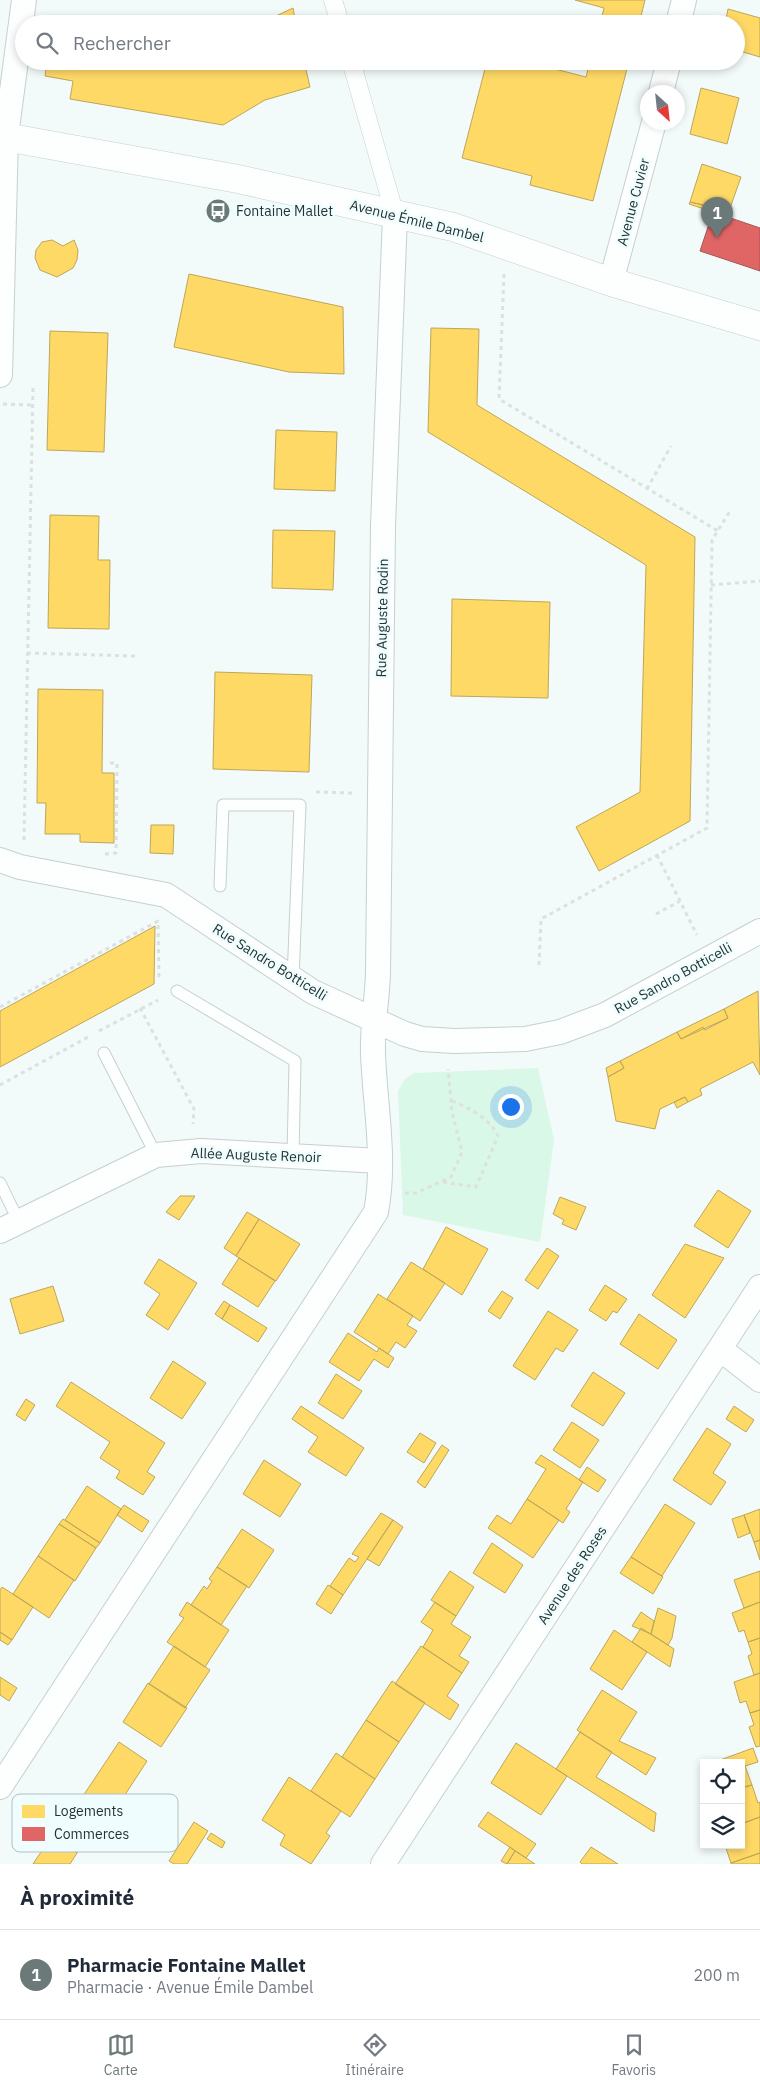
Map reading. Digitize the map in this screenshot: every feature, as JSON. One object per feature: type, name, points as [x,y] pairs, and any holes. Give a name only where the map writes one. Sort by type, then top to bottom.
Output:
[{"type":"street","points":[[22,15],[24,0]]},
{"type":"street","points":[[333,0],[337,15]]},
{"type":"street","points":[[680,15],[684,0]]},
{"type":"street","points":[[0,375],[3,136],[15,58]]},
{"type":"street","points":[[354,70],[395,215]]},
{"type":"street","points":[[663,85],[667,70]]},
{"type":"street","name":"Avenue Cuvier","points":[[612,282],[652,130]]},
{"type":"street","name":"Avenue Émile Dambel","points":[[3,136],[238,179],[453,227],[612,282],[760,326]]},
{"type":"street","name":"Rue Auguste Rodin","points":[[0,1787],[376,1212],[379,1195],[380,1161],[373,1053],[378,974],[383,526],[395,215]]},
{"type":"street","name":"Rue Sandro Botticelli","points":[[0,860],[20,867],[166,895],[313,992],[374,1021],[422,1039],[454,1041],[524,1039],[560,1032],[605,1015],[760,931]]},
{"type":"street","name":"Allée Auguste Renoir","points":[[10,1227],[156,1155],[194,1152],[380,1161]]},
{"type":"street","name":"Avenue des Roses","points":[[383,1864],[760,1287]]},
{"type":"street","points":[[720,1349],[760,1380]]},
{"type":"lane","points":[[220,886],[223,805],[300,805],[292,979]]},
{"type":"lane","points":[[177,991],[294,1061],[293,1156]]},
{"type":"lane","points":[[104,1053],[156,1155]]},
{"type":"lane","points":[[0,1183],[10,1227]]},
{"type":"path","points":[[505,244],[499,399],[718,532]]},
{"type":"path","points":[[32,388],[24,840],[34,842]]},
{"type":"path","points":[[0,404],[32,405]]},
{"type":"path","points":[[647,489],[671,446]]},
{"type":"path","points":[[539,965],[541,919],[707,828],[712,540],[730,511]]},
{"type":"path","points":[[711,585],[760,581]]},
{"type":"path","points":[[27,653],[135,656]]},
{"type":"path","points":[[101,882],[102,854],[116,853],[117,763],[106,763]]},
{"type":"path","points":[[300,805],[302,791],[380,794]]},
{"type":"path","points":[[657,855],[708,959]]},
{"type":"path","points":[[656,914],[680,901]]},
{"type":"path","points":[[0,1007],[158,921],[159,989]]},
{"type":"path","points":[[140,1008],[194,1109],[194,1152]]},
{"type":"path","points":[[379,1195],[416,1193],[451,1177],[462,1152],[450,1100],[447,1072],[454,1041]]},
{"type":"path","points":[[442,1181],[476,1187],[498,1136],[493,1126],[472,1110],[450,1100]]},
{"type":"green space","points":[[538,1068],[554,1140],[540,1242],[403,1215],[398,1091],[404,1080],[414,1073]]},
{"type":"building: Logements","points":[[575,0],[645,0],[641,15],[602,15],[604,8]]},
{"type":"building: Logements","points":[[293,8],[294,15],[278,15]]},
{"type":"building: Logements","points":[[728,9],[760,18],[760,57],[745,53],[745,15],[727,15]]},
{"type":"building: Logements","points":[[46,70],[306,70],[310,87],[265,100],[223,125],[70,99],[73,81],[45,76]]},
{"type":"building: Logements","points":[[485,70],[559,70],[586,77],[588,70],[627,70],[593,201],[530,185],[532,176],[462,158]]},
{"type":"building: Logements","points":[[701,88],[739,98],[727,144],[690,134]]},
{"type":"building: Logements","points":[[702,164],[741,177],[729,211],[690,202]]},
{"type":"building: Logements","points":[[690,202],[729,211],[728,217],[689,204]]},
{"type":"building: Logements","points":[[52,240],[63,246],[74,240],[78,250],[77,260],[73,268],[57,277],[40,270],[35,258],[36,250],[42,242]]},
{"type":"building: Logements","points":[[189,274],[343,307],[344,374],[289,372],[174,347]]},
{"type":"building: Logements","points":[[431,328],[479,329],[477,405],[695,537],[690,821],[599,871],[576,827],[640,792],[646,565],[428,432]]},
{"type":"building: Logements","points":[[50,331],[108,333],[104,452],[47,450]]},
{"type":"building: Logements","points":[[276,430],[337,432],[335,491],[274,489]]},
{"type":"building: Logements","points":[[50,515],[99,516],[98,560],[110,560],[109,629],[48,628]]},
{"type":"building: Logements","points":[[273,530],[335,531],[333,590],[272,588]]},
{"type":"building: Logements","points":[[452,599],[550,602],[548,698],[451,696]]},
{"type":"building: Logements","points":[[215,672],[312,675],[309,772],[213,769]]},
{"type":"building: Logements","points":[[38,689],[103,690],[102,773],[114,773],[114,843],[80,842],[80,834],[45,834],[46,803],[37,803]]},
{"type":"building: Logements","points":[[151,825],[174,825],[173,854],[150,853]]},
{"type":"building: Logements","points":[[155,926],[154,984],[0,1067],[0,1011]]},
{"type":"building: Logements","points":[[758,991],[760,1075],[753,1062],[700,1089],[702,1095],[688,1102],[685,1097],[660,1109],[655,1129],[616,1121],[608,1077],[624,1068],[620,1061],[677,1032],[681,1039],[703,1027],[705,1030],[728,1018],[724,1009]]},
{"type":"building: Logements","points":[[724,1009],[728,1018],[681,1039],[677,1032]]},
{"type":"building: Logements","points":[[620,1061],[624,1068],[608,1077],[606,1068]]},
{"type":"building: Logements","points":[[685,1097],[688,1102],[677,1108],[674,1102]]},
{"type":"building: Logements","points":[[718,1190],[751,1211],[728,1248],[694,1226]]},
{"type":"building: Logements","points":[[180,1196],[195,1196],[179,1220],[166,1212]]},
{"type":"building: Logements","points":[[560,1197],[586,1207],[576,1230],[562,1224],[564,1220],[553,1214]]},
{"type":"building: Logements","points":[[247,1212],[259,1219],[236,1256],[224,1248]]},
{"type":"building: Logements","points":[[259,1219],[300,1244],[276,1281],[236,1256]]},
{"type":"building: Logements","points":[[446,1227],[488,1249],[462,1295],[423,1269]]},
{"type":"building: Logements","points":[[685,1244],[724,1258],[685,1318],[652,1295]]},
{"type":"building: Logements","points":[[547,1248],[559,1256],[538,1289],[525,1280]]},
{"type":"building: Logements","points":[[239,1258],[275,1281],[258,1307],[222,1284]]},
{"type":"building: Logements","points":[[159,1259],[197,1283],[168,1330],[146,1315],[160,1294],[144,1283]]},
{"type":"building: Logements","points":[[411,1262],[445,1283],[420,1321],[387,1299]]},
{"type":"building: Logements","points":[[605,1285],[627,1299],[617,1313],[613,1311],[606,1321],[589,1310]]},
{"type":"building: Logements","points":[[53,1286],[64,1321],[20,1334],[10,1299]]},
{"type":"building: Logements","points":[[502,1291],[513,1298],[500,1319],[488,1311]]},
{"type":"building: Logements","points":[[378,1294],[413,1316],[407,1325],[417,1331],[405,1348],[396,1342],[388,1354],[354,1332]]},
{"type":"building: Logements","points":[[224,1301],[230,1305],[222,1319],[215,1314]]},
{"type":"building: Logements","points":[[230,1305],[267,1328],[258,1342],[222,1319]]},
{"type":"building: Logements","points":[[548,1311],[578,1330],[563,1352],[556,1348],[535,1380],[513,1366]]},
{"type":"building: Logements","points":[[639,1314],[677,1340],[658,1369],[620,1344]]},
{"type":"building: Logements","points":[[348,1333],[377,1352],[379,1348],[394,1358],[388,1368],[374,1359],[359,1381],[329,1362]]},
{"type":"building: Logements","points":[[173,1361],[206,1383],[182,1419],[150,1398]]},
{"type":"building: Logements","points":[[593,1372],[625,1393],[603,1426],[571,1406]]},
{"type":"building: Logements","points":[[336,1374],[362,1391],[343,1419],[318,1403]]},
{"type":"building: Logements","points":[[71,1382],[165,1443],[147,1472],[155,1477],[143,1495],[116,1478],[120,1471],[100,1458],[110,1442],[56,1406]]},
{"type":"building: Logements","points":[[26,1399],[35,1405],[25,1421],[16,1415]]},
{"type":"building: Logements","points":[[301,1406],[364,1448],[346,1476],[308,1452],[318,1437],[292,1419]]},
{"type":"building: Logements","points":[[734,1406],[754,1420],[746,1432],[726,1419]]},
{"type":"building: Logements","points":[[572,1422],[599,1440],[580,1468],[553,1450]]},
{"type":"building: Logements","points":[[707,1428],[731,1444],[713,1473],[726,1482],[711,1505],[673,1480]]},
{"type":"building: Logements","points":[[420,1433],[436,1443],[424,1463],[407,1452]]},
{"type":"building: Logements","points":[[442,1445],[449,1450],[425,1488],[417,1482]]},
{"type":"building: Logements","points":[[541,1455],[583,1482],[566,1509],[570,1512],[563,1523],[527,1499],[546,1469],[535,1463]]},
{"type":"building: Logements","points":[[264,1460],[301,1484],[280,1517],[243,1494]]},
{"type":"building: Logements","points":[[587,1467],[606,1480],[598,1492],[579,1480]]},
{"type":"building: Logements","points":[[87,1486],[121,1509],[100,1543],[65,1520]]},
{"type":"building: Logements","points":[[527,1499],[559,1520],[533,1558],[488,1528],[497,1515],[511,1524]]},
{"type":"building: Logements","points":[[665,1504],[695,1523],[662,1576],[631,1557]]},
{"type":"building: Logements","points":[[124,1505],[149,1521],[142,1532],[117,1515]]},
{"type":"building: Logements","points":[[760,1509],[760,1540],[754,1542],[744,1515]]},
{"type":"building: Logements","points":[[381,1513],[393,1520],[343,1595],[330,1586],[349,1558],[355,1562],[359,1557],[352,1554]]},
{"type":"building: Logements","points":[[744,1515],[750,1533],[738,1538],[732,1519]]},
{"type":"building: Logements","points":[[63,1519],[100,1543],[96,1548],[59,1524]]},
{"type":"building: Logements","points":[[393,1520],[403,1527],[379,1566],[367,1559]]},
{"type":"building: Logements","points":[[59,1524],[96,1548],[75,1581],[38,1556]]},
{"type":"building: Logements","points":[[242,1529],[274,1550],[249,1588],[217,1567]]},
{"type":"building: Logements","points":[[760,1540],[760,1560],[754,1542]]},
{"type":"building: Logements","points":[[492,1543],[523,1565],[505,1593],[473,1573]]},
{"type":"building: Logements","points":[[38,1556],[74,1580],[49,1618],[13,1594]]},
{"type":"building: Logements","points":[[631,1557],[663,1577],[653,1594],[620,1573]]},
{"type":"building: Logements","points":[[217,1567],[247,1586],[221,1625],[191,1605],[204,1586],[207,1589],[212,1581],[209,1579]]},
{"type":"building: Logements","points":[[450,1571],[474,1587],[456,1616],[431,1600]]},
{"type":"building: Logements","points":[[760,1571],[760,1602],[744,1608],[734,1580]]},
{"type":"building: Logements","points":[[328,1585],[343,1595],[331,1614],[316,1604]]},
{"type":"building: Logements","points":[[2,1587],[33,1607],[12,1640],[0,1632],[0,1590]]},
{"type":"building: Logements","points":[[187,1602],[229,1630],[205,1667],[167,1642],[184,1618],[179,1615]]},
{"type":"building: Logements","points":[[435,1602],[456,1616],[451,1624],[471,1637],[459,1656],[469,1662],[462,1673],[423,1647],[433,1630],[421,1622]]},
{"type":"building: Logements","points":[[760,1602],[760,1638],[748,1642],[744,1630],[739,1632],[732,1613]]},
{"type":"building: Logements","points":[[658,1608],[676,1616],[672,1638],[668,1645],[651,1634]]},
{"type":"building: Logements","points":[[641,1612],[654,1621],[651,1634],[632,1626]]},
{"type":"building: Logements","points":[[641,1628],[674,1649],[670,1667],[632,1642]]},
{"type":"building: Logements","points":[[614,1630],[647,1652],[622,1690],[590,1669]]},
{"type":"building: Logements","points":[[0,1632],[12,1640],[8,1645],[0,1640]]},
{"type":"building: Logements","points":[[760,1638],[760,1673],[754,1675],[748,1656],[752,1654],[748,1642]]},
{"type":"building: Logements","points":[[174,1646],[210,1670],[185,1708],[149,1684]]},
{"type":"building: Logements","points":[[421,1646],[462,1673],[447,1696],[459,1705],[450,1720],[395,1684]]},
{"type":"building: Logements","points":[[760,1673],[760,1710],[750,1713],[746,1701],[740,1703],[734,1682]]},
{"type":"building: Logements","points":[[0,1677],[17,1688],[9,1701],[0,1695]]},
{"type":"building: Logements","points":[[392,1681],[425,1703],[399,1742],[366,1720]]},
{"type":"building: Logements","points":[[148,1683],[187,1708],[161,1747],[123,1722]]},
{"type":"building: Logements","points":[[602,1690],[637,1712],[619,1741],[656,1758],[646,1775],[577,1730]]},
{"type":"building: Logements","points":[[760,1710],[760,1746],[756,1747],[749,1727],[754,1725],[750,1713]]},
{"type":"building: Logements","points":[[366,1720],[399,1742],[375,1779],[342,1757]]},
{"type":"building: Logements","points":[[580,1732],[612,1752],[596,1777],[656,1813],[654,1832],[556,1769]]},
{"type":"building: Logements","points":[[119,1742],[147,1761],[126,1794],[84,1794]]},
{"type":"building: Logements","points":[[516,1743],[567,1776],[541,1815],[491,1783]]},
{"type":"building: Logements","points":[[753,1748],[758,1762],[745,1766],[745,1759],[723,1759]]},
{"type":"building: Logements","points":[[336,1753],[375,1779],[350,1817],[311,1791]]},
{"type":"building: Logements","points":[[745,1766],[752,1785],[745,1787]]},
{"type":"building: Logements","points":[[289,1777],[341,1811],[326,1833],[330,1836],[311,1864],[280,1845],[285,1835],[262,1820]]},
{"type":"building: Logements","points":[[752,1785],[758,1803],[760,1802],[760,1817],[745,1823],[745,1804],[745,1787]]},
{"type":"building: Logements","points":[[488,1812],[536,1844],[526,1858],[478,1826]]},
{"type":"building: Logements","points":[[760,1817],[760,1853],[731,1863],[726,1849],[745,1849],[745,1823]]},
{"type":"building: Logements","points":[[194,1822],[208,1831],[187,1864],[174,1864],[169,1861],[175,1852],[178,1852],[178,1847]]},
{"type":"building: Logements","points":[[211,1833],[225,1842],[222,1848],[207,1839]]},
{"type":"building: Logements","points":[[510,1847],[515,1851],[507,1864],[501,1861]]},
{"type":"building: Logements","points":[[591,1847],[618,1864],[582,1864],[580,1862]]},
{"type":"building: Logements","points":[[515,1851],[526,1858],[535,1864],[507,1864]]},
{"type":"building: Logements","points":[[41,1852],[77,1853],[70,1864],[33,1864]]},
{"type":"building: Logements","points":[[760,1853],[760,1864],[731,1864],[731,1863]]},
{"type":"building: Commerces","points":[[713,212],[760,228],[760,271],[700,251]]},
{"type":"place","name":"Fontaine Mallet","points":[[218,211]]},
{"type":"place","name":"Pharmacie Fontaine Mallet","points":[[717,238]]}]
